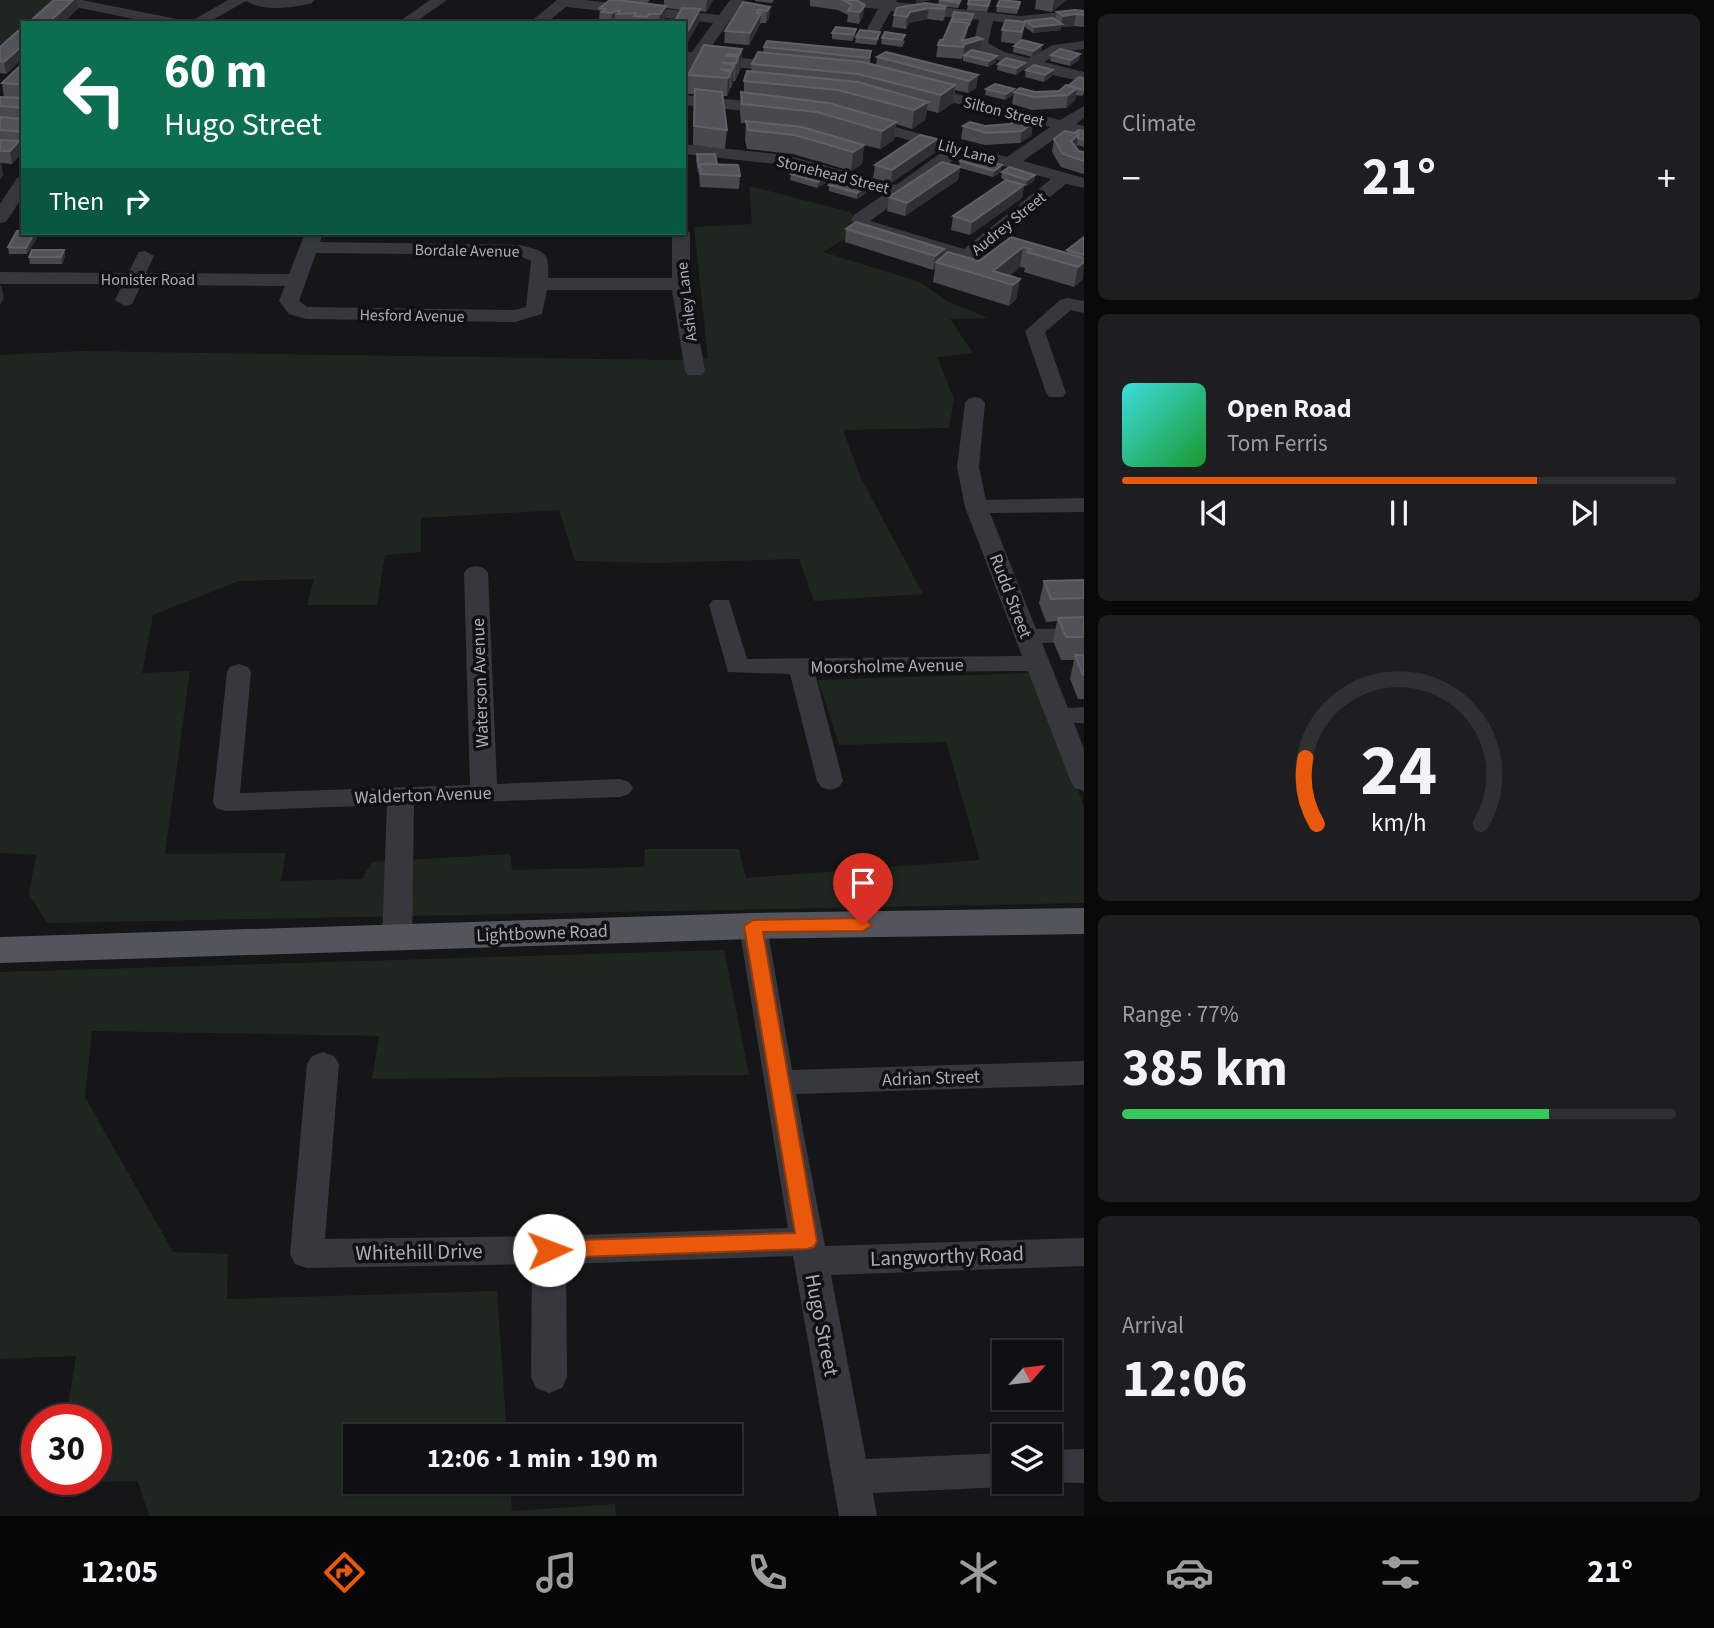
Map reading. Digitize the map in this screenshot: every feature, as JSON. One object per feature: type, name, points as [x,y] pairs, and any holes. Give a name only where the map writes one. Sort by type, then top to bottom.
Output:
[{"type":"main road","name":"Lightbowne Road","points":[[0,950],[753,926],[1084,921]]},
{"type":"street","points":[[60,0],[166,21]]},
{"type":"street","points":[[199,21],[239,0]]},
{"type":"street","points":[[252,0],[288,11],[307,0]]},
{"type":"street","points":[[410,21],[440,0]]},
{"type":"street","points":[[690,57],[737,0]]},
{"type":"street","points":[[833,0],[888,3],[1020,20],[1084,14]]},
{"type":"street","points":[[539,21],[565,1],[721,20]]},
{"type":"street","points":[[874,29],[888,3]]},
{"type":"street","points":[[75,21],[92,7]]},
{"type":"street","points":[[987,17],[980,45],[999,55],[1084,76]]},
{"type":"street","points":[[1032,63],[1058,48],[1083,45]]},
{"type":"street","points":[[690,57],[802,69]]},
{"type":"street","name":"Silton Street","points":[[907,86],[1084,131]]},
{"type":"street","points":[[686,100],[794,111]]},
{"type":"street","points":[[1010,163],[1084,111]]},
{"type":"street","name":"Lily Lane","points":[[848,119],[1084,183]]},
{"type":"street","name":"Stonehead Street","points":[[686,149],[786,160],[899,191]]},
{"type":"street","points":[[958,149],[860,219],[864,225],[959,262]]},
{"type":"street","points":[[0,218],[19,177]]},
{"type":"street","name":"Audrey Street","points":[[959,262],[1064,177]]},
{"type":"street","name":"Ashley Lane","points":[[681,235],[681,284],[695,372]]},
{"type":"street","points":[[296,280],[311,240]]},
{"type":"street","name":"Bordale Avenue","points":[[311,240],[527,251],[540,259],[538,284]]},
{"type":"street","points":[[125,300],[145,256]]},
{"type":"street","name":"Honister Road","points":[[0,278],[296,280]]},
{"type":"street","name":"Hesford Avenue","points":[[296,280],[289,301],[296,310],[318,314],[523,314],[535,310],[538,284]]},
{"type":"street","points":[[538,284],[681,284]]},
{"type":"street","points":[[1056,393],[1035,331],[1067,304],[1084,307]]},
{"type":"street","name":"Rudd Street","points":[[975,403],[968,467],[976,507],[1084,782]]},
{"type":"street","points":[[976,507],[1084,505]]},
{"type":"street","name":"Waterson Avenue","points":[[475,573],[484,793]]},
{"type":"street","name":"Moorsholme Avenue","points":[[721,605],[737,667],[1037,663]]},
{"type":"street","points":[[1026,636],[1084,635]]},
{"type":"street","points":[[801,668],[830,781]]},
{"type":"street","name":"Walderton Avenue","points":[[239,672],[226,802],[620,788]]},
{"type":"street","points":[[1057,716],[1084,715]]},
{"type":"street","points":[[397,937],[401,796]]},
{"type":"street","name":"Hugo Street","points":[[753,926],[808,1251],[858,1516]]},
{"type":"street","name":"Whitehill Drive","points":[[323,1064],[307,1254],[549,1250],[808,1251]]},
{"type":"street","name":"Adrian Street","points":[[778,1082],[1084,1073]]},
{"type":"street","points":[[549,1250],[550,1377]]},
{"type":"street","name":"Langworthy Road","points":[[808,1251],[1084,1252]]},
{"type":"street","points":[[1062,1467],[1084,1466]]},
{"type":"street","points":[[851,1477],[992,1470]]},
{"type":"shaded area","points":[[0,0],[55,1],[31,21],[21,21],[21,30],[0,48]]},
{"type":"shaded area","points":[[749,186],[850,212],[862,229],[823,252],[920,282],[947,301],[988,318],[950,319],[973,353],[937,357],[954,399],[949,428],[843,430],[861,478],[923,594],[814,601],[799,559],[654,563],[575,561],[559,510],[421,518],[421,552],[385,555],[377,605],[307,605],[314,579],[239,581],[153,615],[142,673],[190,671],[165,854],[286,853],[281,881],[362,879],[372,862],[510,854],[512,870],[644,867],[645,849],[739,849],[746,878],[980,860],[946,742],[839,745],[818,680],[1035,673],[1084,806],[1084,903],[47,923],[29,894],[36,855],[0,853],[0,355],[82,351],[671,360],[708,358],[694,227],[752,224]]},
{"type":"shaded area","points":[[724,950],[749,1075],[372,1079],[379,1036],[92,1031],[85,1097],[173,1252],[228,1254],[227,1299],[497,1291],[506,1424],[343,1424],[343,1494],[511,1494],[512,1511],[615,1504],[616,1516],[149,1516],[138,1481],[112,1482],[112,1404],[68,1404],[76,1356],[0,1359],[0,972]]},
{"type":"building","points":[[54,0],[73,0],[50,21],[30,21]]},
{"type":"building","points":[[610,0],[666,6],[660,14],[649,14],[647,17],[634,16],[636,13],[618,14],[620,11],[602,12],[605,9],[600,8]]},
{"type":"building","points":[[843,0],[856,0],[865,5],[860,12],[848,11],[852,5]]},
{"type":"building","points":[[939,0],[960,0],[959,3]]},
{"type":"building","points":[[969,0],[990,0],[988,6],[968,4]]},
{"type":"building","points":[[1000,0],[1020,2],[1018,8],[997,6]]},
{"type":"building","points":[[743,2],[770,7],[767,11],[758,10],[757,13],[761,13],[750,33],[725,31]]},
{"type":"building","points":[[925,3],[946,6],[944,9],[929,8],[910,12],[907,17],[894,15],[897,8]]},
{"type":"building","points":[[682,8],[700,9],[686,34],[686,21],[675,21]]},
{"type":"building","points":[[1084,11],[1084,15],[1063,16],[1057,12]]},
{"type":"building","points":[[954,12],[973,14],[971,20],[952,19]]},
{"type":"building","points":[[1053,18],[1062,24],[1034,27],[1026,21]]},
{"type":"building","points":[[1006,20],[1025,22],[1022,32],[1002,30]]},
{"type":"building","points":[[951,21],[969,23],[962,41],[977,37],[982,39],[963,47],[938,45]]},
{"type":"building","points":[[836,27],[856,29],[853,35],[832,33]]},
{"type":"building","points":[[860,30],[880,32],[877,39],[856,37]]},
{"type":"building","points":[[21,31],[21,47],[4,62],[0,61],[0,47]]},
{"type":"building","points":[[885,32],[905,35],[902,40],[882,38]]},
{"type":"building","points":[[1022,40],[1042,45],[1033,51],[1014,46]]},
{"type":"building","points":[[767,41],[871,51],[869,58],[764,47]]},
{"type":"building","points":[[704,45],[742,49],[739,55],[726,56],[738,57],[736,63],[722,63],[734,64],[732,70],[720,69],[731,72],[728,78],[688,75]]},
{"type":"building","points":[[1060,49],[1080,54],[1071,60],[1051,55]]},
{"type":"building","points":[[972,50],[997,56],[989,61],[964,55]]},
{"type":"building","points":[[758,52],[863,62],[955,85],[941,95],[858,74],[752,64]]},
{"type":"building","points":[[886,52],[978,75],[969,81],[877,57]]},
{"type":"building","points":[[1006,58],[1025,63],[1017,68],[998,64]]},
{"type":"building","points":[[21,65],[21,85],[2,83]]},
{"type":"building","points":[[1034,65],[1053,70],[1045,75],[1026,70]]},
{"type":"building","points":[[747,71],[858,82],[928,102],[914,110],[838,90],[744,81]]},
{"type":"building","points":[[1079,77],[1084,78],[1083,90],[1068,86]]},
{"type":"building","points":[[995,84],[1014,89],[1006,94],[986,89]]},
{"type":"building","points":[[1066,85],[1077,88],[1068,95],[1034,97],[1014,92],[1020,88],[1035,92],[1059,91]]},
{"type":"building","points":[[695,89],[722,92],[727,130],[694,126]]},
{"type":"building","points":[[741,92],[829,103],[896,122],[882,131],[817,112],[742,104]]},
{"type":"building","points":[[0,97],[21,98],[21,108],[0,106]]},
{"type":"building","points":[[0,117],[21,119],[21,132],[0,130]]},
{"type":"building","points":[[1018,119],[1033,123],[1022,131],[987,133],[963,126],[970,122],[985,126],[1010,124]]},
{"type":"building","points":[[746,121],[802,127],[864,145],[853,152],[795,135],[748,130]]},
{"type":"building","points":[[1065,131],[1079,134],[1071,141],[1079,151],[1084,152],[1084,161],[1063,154],[1054,139]]},
{"type":"building","points":[[1084,131],[1084,140],[1074,133]]},
{"type":"building","points":[[920,135],[937,139],[892,170],[875,165]]},
{"type":"building","points":[[0,140],[19,141],[10,151],[0,151]]},
{"type":"building","points":[[697,154],[715,154],[717,164],[700,164],[699,167]]},
{"type":"building","points":[[968,156],[1002,165],[994,171],[960,161]]},
{"type":"building","points":[[942,162],[960,167],[907,203],[889,197]]},
{"type":"building","points":[[700,164],[738,165],[740,176],[701,174]]},
{"type":"building","points":[[800,167],[827,175],[818,182],[791,174]]},
{"type":"building","points":[[1009,167],[1035,175],[1027,180],[1002,172]]},
{"type":"building","points":[[839,178],[867,186],[857,193],[829,185]]},
{"type":"building","points":[[1006,180],[1024,185],[972,222],[953,216]]},
{"type":"building","points":[[856,222],[944,249],[935,256],[846,229]]},
{"type":"building","points":[[17,231],[21,231],[21,235],[33,235],[26,248],[8,247]]},
{"type":"building","points":[[1011,237],[1084,258],[1084,262],[1078,267],[1027,252],[1031,249],[1023,247],[993,271],[1020,279],[1013,285],[936,262],[948,252],[979,261]]},
{"type":"building","points":[[1084,237],[1084,255],[1067,250]]},
{"type":"building","points":[[32,250],[64,250],[61,257],[29,257]]},
{"type":"building","points":[[1084,580],[1084,598],[1051,599],[1044,581]]},
{"type":"building","points":[[1084,617],[1084,637],[1066,637],[1058,618]]},
{"type":"building","points":[[1075,655],[1084,655],[1084,675],[1083,675]]},
{"type":"route","points":[[549,1250],[807,1241],[753,926],[863,925]]}]
